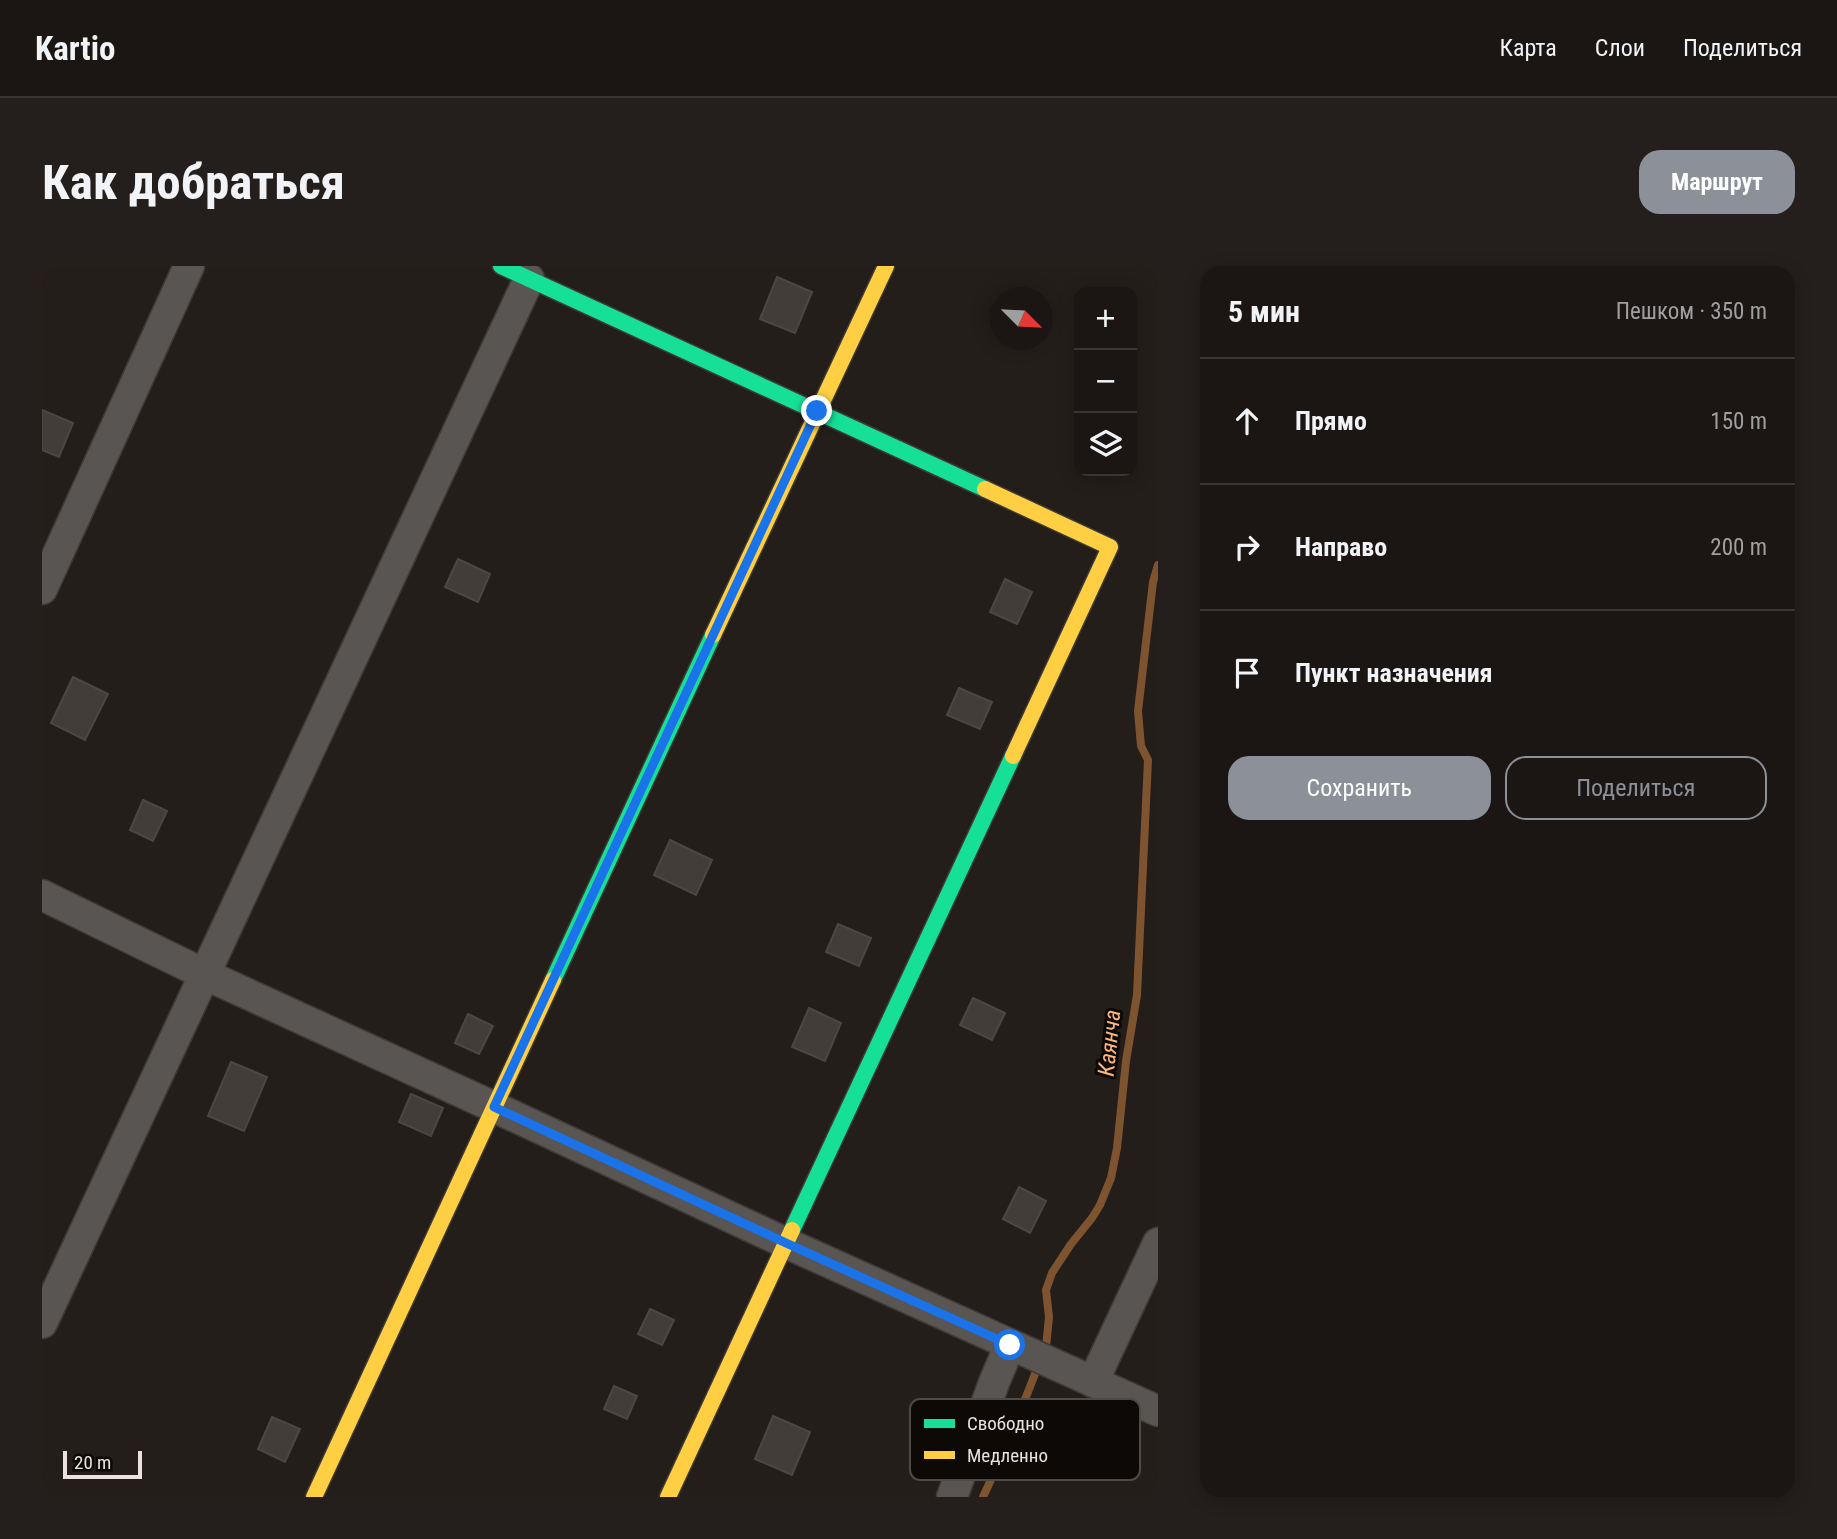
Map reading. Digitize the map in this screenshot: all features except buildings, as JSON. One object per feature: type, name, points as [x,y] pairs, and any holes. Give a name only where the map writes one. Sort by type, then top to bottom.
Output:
[{"type":"street","points":[[42,589],[189,266]]},
{"type":"street","points":[[501,266],[1110,547],[668,1497]]},
{"type":"street","points":[[314,1497],[886,266]]},
{"type":"street","points":[[42,1323],[529,279]]},
{"type":"street","points":[[42,895],[204,974],[1130,1399]]},
{"type":"street","points":[[1093,1382],[1158,1243]]},
{"type":"street","points":[[988,1399],[1010,1345]]},
{"type":"street","points":[[1140,1404],[1158,1412]]},
{"type":"street","points":[[952,1497],[958,1480]]},
{"type":"waterway","name":"Каянча","points":[[1044,1352],[1049,1317],[1046,1290],[1052,1273],[1100,1205],[1111,1178],[1117,1148],[1126,1061],[1137,995],[1148,760],[1141,746],[1138,711],[1153,582],[1158,565]]},
{"type":"waterway","name":"Каянча","points":[[1025,1399],[1039,1364]]},
{"type":"waterway","name":"Каянча","points":[[983,1497],[991,1480]]},
{"type":"traffic: fast","points":[[501,266],[985,489]]},
{"type":"traffic: fast","points":[[553,980],[713,635]]},
{"type":"traffic: fast","points":[[792,1230],[1013,756]]},
{"type":"traffic: slow","points":[[713,635],[886,266]]},
{"type":"traffic: slow","points":[[985,489],[1110,547],[1013,756]]},
{"type":"traffic: slow","points":[[314,1497],[553,980]]},
{"type":"traffic: slow","points":[[668,1497],[792,1230]]},
{"type":"route","points":[[817,411],[494,1107],[1010,1345]]}]
